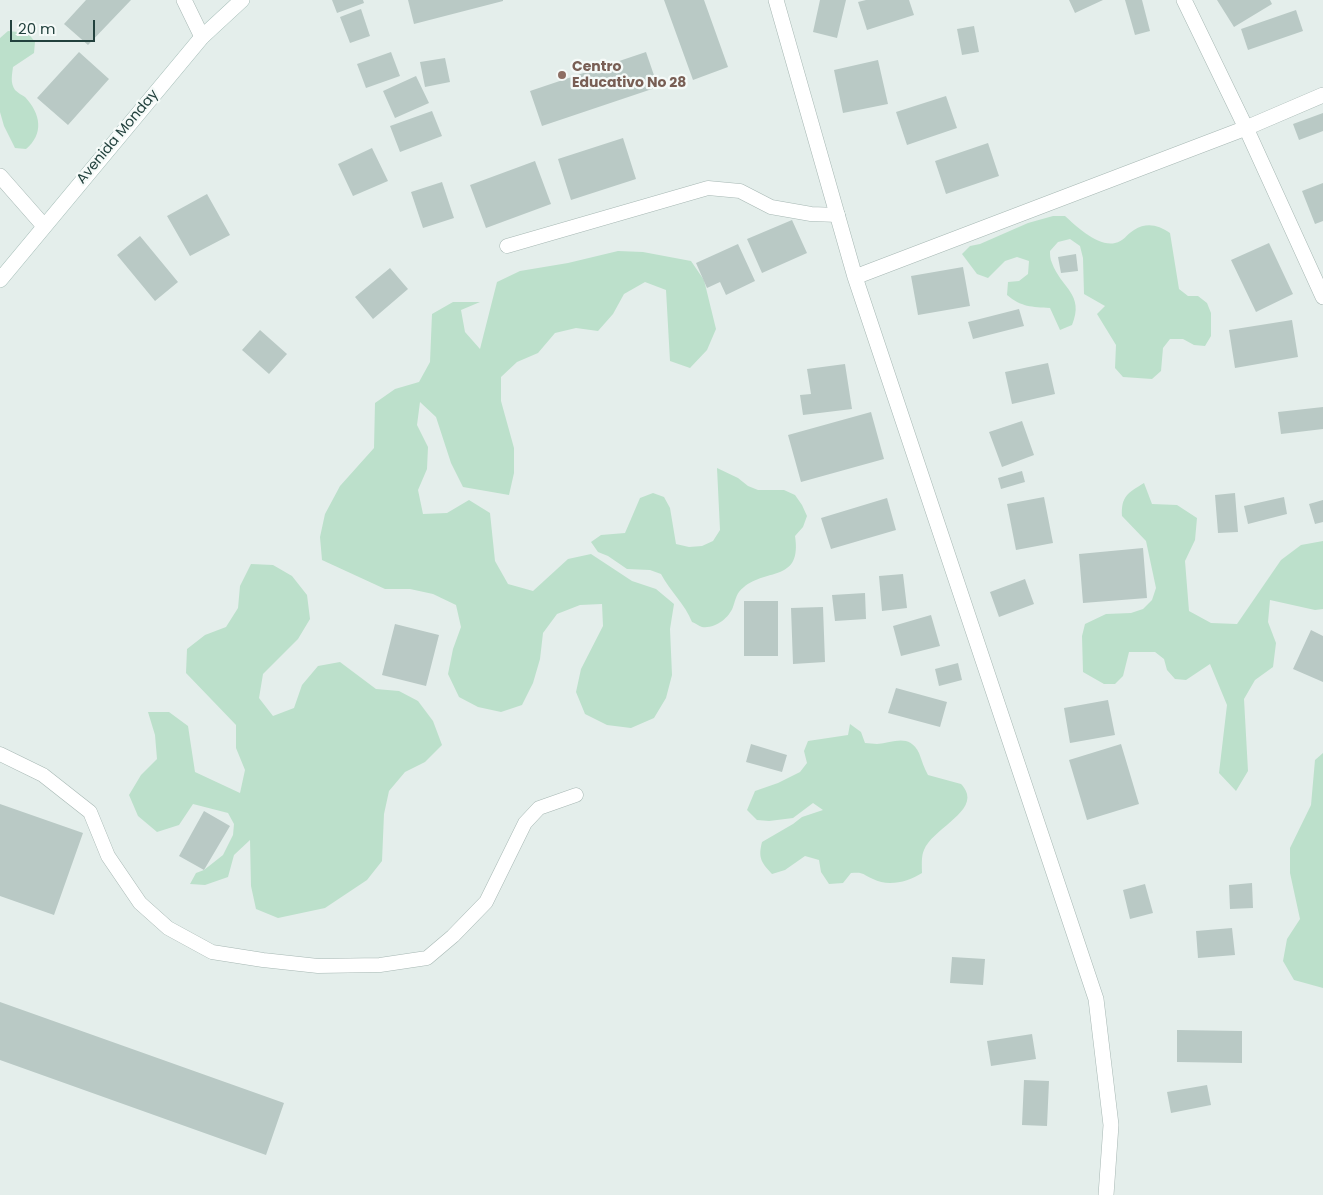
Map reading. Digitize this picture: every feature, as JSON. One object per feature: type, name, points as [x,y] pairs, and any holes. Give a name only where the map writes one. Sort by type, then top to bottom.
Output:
[{"type":"street","points":[[184,0],[202,37]]},
{"type":"street","name":"Avenida Monday","points":[[0,280],[202,37],[242,0]]},
{"type":"street","points":[[776,0],[855,277],[1096,998],[1111,1125],[1106,1195]]},
{"type":"street","points":[[1184,0],[1246,128],[1323,297]]},
{"type":"street","points":[[855,277],[1246,128],[1323,95]]},
{"type":"street","points":[[0,176],[44,226]]},
{"type":"lane","points":[[507,246],[708,188],[740,191],[771,207],[811,214],[838,215]]},
{"type":"lane","points":[[0,754],[43,775],[90,812],[108,856],[134,895],[140,903],[168,928],[212,952],[318,966],[380,965],[427,958],[453,936],[486,902],[525,823],[540,808],[576,795]]},
{"type":"green space","points":[[8,31],[28,33],[35,42],[34,53],[13,67],[12,76],[12,85],[15,90],[30,103],[37,117],[38,130],[36,137],[26,149],[15,148],[4,126],[0,112],[0,38]]},
{"type":"green space","points":[[1053,216],[1065,216],[1088,235],[1108,243],[1120,241],[1134,230],[1148,225],[1157,226],[1170,233],[1179,289],[1188,296],[1198,296],[1207,303],[1211,313],[1211,336],[1205,346],[1194,345],[1183,339],[1170,339],[1163,348],[1161,371],[1152,379],[1123,377],[1115,368],[1116,345],[1097,314],[1105,306],[1084,294],[1083,258],[1080,246],[1070,239],[1058,242],[1050,251],[1051,260],[1056,272],[1074,298],[1076,306],[1072,325],[1060,330],[1050,308],[1032,307],[1022,304],[1007,295],[1008,282],[1019,281],[1028,274],[1029,261],[1017,257],[1005,261],[988,278],[977,274],[962,254],[970,246],[980,244],[1028,223]]},
{"type":"green space","points":[[618,251],[643,252],[691,261],[704,280],[716,329],[707,350],[690,368],[670,361],[666,290],[645,282],[624,294],[613,314],[598,331],[576,328],[555,333],[538,353],[517,362],[501,377],[501,401],[514,448],[514,473],[509,495],[463,487],[451,463],[436,417],[420,402],[417,425],[428,447],[427,469],[418,490],[423,514],[447,513],[469,500],[490,513],[495,561],[508,584],[533,591],[568,559],[591,554],[632,581],[656,589],[674,604],[670,629],[672,675],[666,698],[654,718],[631,728],[607,725],[585,714],[576,692],[581,669],[603,626],[602,604],[580,605],[557,614],[543,633],[540,659],[533,683],[522,705],[501,712],[478,707],[459,697],[448,674],[453,649],[461,627],[456,605],[433,594],[410,589],[385,589],[322,560],[320,537],[325,514],[340,486],[374,448],[375,403],[395,389],[419,382],[430,362],[432,314],[453,302],[480,302],[461,310],[465,332],[480,349],[497,282],[520,271],[568,263]]},
{"type":"green space","points":[[717,468],[758,490],[784,490],[795,495],[807,516],[803,527],[795,536],[796,551],[793,561],[788,567],[781,572],[753,581],[741,589],[731,611],[725,619],[712,626],[702,627],[692,622],[661,574],[650,570],[627,569],[608,556],[598,552],[591,542],[601,535],[625,533],[640,498],[653,493],[664,497],[670,508],[676,544],[689,547],[702,546],[713,541],[720,530]]},
{"type":"green space","points":[[1144,483],[1152,504],[1177,505],[1197,518],[1195,540],[1185,561],[1189,611],[1211,623],[1237,624],[1281,560],[1301,545],[1323,541],[1323,609],[1315,610],[1270,600],[1268,622],[1276,643],[1273,667],[1255,680],[1244,699],[1248,771],[1236,791],[1219,773],[1227,705],[1210,664],[1186,680],[1175,679],[1167,670],[1164,659],[1155,652],[1129,652],[1123,676],[1115,684],[1104,684],[1083,672],[1082,636],[1085,624],[1106,614],[1131,613],[1143,609],[1152,600],[1156,588],[1146,541],[1122,516],[1124,499]]},
{"type":"green space","points":[[251,564],[273,565],[292,576],[307,595],[310,619],[298,639],[263,674],[259,698],[273,716],[294,708],[302,685],[318,666],[340,662],[376,689],[399,691],[418,701],[433,721],[442,745],[425,762],[405,772],[389,791],[384,814],[382,861],[367,880],[325,908],[278,918],[256,909],[251,886],[250,840],[234,855],[228,877],[205,885],[190,884],[196,873],[204,870],[223,855],[233,835],[234,824],[228,813],[193,804],[179,825],[157,832],[138,816],[129,795],[141,775],[157,759],[155,735],[148,712],[169,712],[188,726],[195,772],[240,793],[245,770],[236,748],[236,725],[186,673],[187,649],[205,635],[226,627],[238,608],[240,586]]},
{"type":"green space","points":[[850,724],[861,732],[865,743],[877,744],[906,741],[910,743],[919,753],[928,775],[963,786],[967,794],[964,808],[928,843],[922,855],[922,873],[911,879],[885,883],[861,873],[851,873],[843,883],[829,884],[821,872],[819,860],[805,856],[785,870],[772,874],[761,860],[762,842],[802,817],[823,810],[813,803],[793,818],[769,821],[757,820],[747,810],[755,791],[778,783],[800,772],[807,763],[804,751],[808,741],[848,735]]},
{"type":"green space","points":[[1323,753],[1323,988],[1294,980],[1283,961],[1287,939],[1300,919],[1290,873],[1290,848],[1311,805],[1315,760]]},
{"type":"building","points":[[86,0],[131,0],[88,45],[64,24]]},
{"type":"building","points":[[332,0],[363,0],[364,3],[337,13]]},
{"type":"building","points":[[408,0],[503,0],[503,1],[414,24]]},
{"type":"building","points":[[664,0],[704,0],[728,67],[693,80]]},
{"type":"building","points":[[820,0],[846,0],[837,38],[813,32]]},
{"type":"building","points":[[866,0],[909,0],[914,15],[867,30],[858,2]]},
{"type":"building","points":[[1069,0],[1103,0],[1075,13]]},
{"type":"building","points":[[1125,0],[1142,0],[1150,31],[1135,35]]},
{"type":"building","points":[[1217,0],[1270,0],[1272,4],[1234,27]]},
{"type":"building","points":[[361,9],[370,36],[350,43],[340,17]]},
{"type":"building","points":[[1296,10],[1303,31],[1248,50],[1241,29]]},
{"type":"building","points":[[974,26],[979,52],[962,55],[957,29]]},
{"type":"building","points":[[79,52],[109,79],[68,125],[37,98]]},
{"type":"building","points":[[391,52],[400,76],[366,88],[357,64]]},
{"type":"building","points":[[646,52],[658,87],[542,126],[530,91]]},
{"type":"building","points":[[445,58],[450,82],[425,87],[420,62]]},
{"type":"building","points":[[878,60],[888,104],[843,113],[834,70]]},
{"type":"building","points":[[416,76],[429,103],[395,118],[383,91]]},
{"type":"building","points":[[946,96],[957,128],[907,145],[896,112]]},
{"type":"building","points":[[432,111],[442,136],[400,152],[390,126]]},
{"type":"building","points":[[1323,113],[1323,131],[1299,140],[1293,124]]},
{"type":"building","points":[[623,138],[636,179],[571,200],[558,159]]},
{"type":"building","points":[[988,143],[999,176],[946,194],[935,161]]},
{"type":"building","points":[[372,148],[388,181],[353,196],[338,164]]},
{"type":"building","points":[[535,161],[551,204],[486,228],[470,185]]},
{"type":"building","points":[[442,182],[454,218],[423,228],[411,192]]},
{"type":"building","points":[[1323,183],[1323,221],[1315,224],[1302,191]]},
{"type":"building","points":[[207,194],[230,235],[190,256],[167,216]]},
{"type":"building","points":[[792,220],[807,253],[762,273],[747,239]]},
{"type":"building","points":[[140,236],[178,282],[155,301],[117,255]]},
{"type":"building","points":[[1269,243],[1293,294],[1256,312],[1231,260]]},
{"type":"building","points":[[738,244],[755,281],[726,295],[720,282],[707,288],[696,263]]},
{"type":"building","points":[[1076,254],[1078,271],[1061,273],[1058,257]]},
{"type":"building","points":[[963,267],[970,306],[918,315],[911,276]]},
{"type":"building","points":[[390,268],[408,289],[373,319],[355,297]]},
{"type":"building","points":[[1019,309],[1024,326],[973,339],[968,322]]},
{"type":"building","points":[[1292,320],[1298,357],[1235,368],[1229,330]]},
{"type":"building","points":[[260,330],[287,354],[269,374],[242,350]]},
{"type":"building","points":[[1048,363],[1055,394],[1012,404],[1005,372]]},
{"type":"building","points":[[845,364],[852,409],[803,415],[800,395],[811,394],[807,369]]},
{"type":"building","points":[[1323,407],[1323,429],[1281,434],[1278,412]]},
{"type":"building","points":[[871,412],[884,459],[801,482],[788,435]]},
{"type":"building","points":[[1022,421],[1034,455],[1002,467],[989,432]]},
{"type":"building","points":[[1022,471],[1025,482],[1001,489],[998,478]]},
{"type":"building","points":[[1235,493],[1238,532],[1218,533],[1215,495]]},
{"type":"building","points":[[1044,497],[1053,543],[1016,550],[1007,504]]},
{"type":"building","points":[[1284,497],[1287,514],[1248,524],[1244,506]]},
{"type":"building","points":[[887,498],[896,530],[831,549],[821,518]]},
{"type":"building","points":[[1323,500],[1323,522],[1315,524],[1309,504]]},
{"type":"building","points":[[1143,548],[1147,598],[1083,603],[1079,554]]},
{"type":"building","points":[[903,574],[907,608],[882,611],[879,576]]},
{"type":"building","points":[[1025,579],[1034,604],[999,617],[990,592]]},
{"type":"building","points":[[865,593],[866,619],[835,621],[832,595]]},
{"type":"building","points":[[744,601],[778,601],[778,656],[744,656]]},
{"type":"building","points":[[823,607],[825,662],[793,664],[791,608]]},
{"type":"building","points":[[931,615],[940,646],[901,656],[893,626]]},
{"type":"building","points":[[395,624],[439,635],[426,686],[382,675]]},
{"type":"building","points":[[1311,630],[1323,636],[1323,682],[1293,669]]},
{"type":"building","points":[[958,663],[962,680],[939,686],[935,669]]},
{"type":"building","points":[[896,688],[947,702],[940,727],[888,713]]},
{"type":"building","points":[[1108,700],[1115,735],[1070,743],[1064,708]]},
{"type":"building","points":[[751,744],[787,755],[782,772],[746,762]]},
{"type":"building","points":[[1121,744],[1139,804],[1087,820],[1069,760]]},
{"type":"building","points":[[0,804],[83,833],[54,915],[0,896]]},
{"type":"building","points":[[204,811],[230,826],[204,870],[179,856]]},
{"type":"building","points":[[1252,883],[1253,908],[1230,909],[1229,885]]},
{"type":"building","points":[[1145,884],[1153,913],[1130,919],[1123,890]]},
{"type":"building","points":[[1232,928],[1235,955],[1198,958],[1196,931]]},
{"type":"building","points":[[952,957],[985,959],[983,985],[950,983]]},
{"type":"building","points":[[0,1002],[284,1103],[266,1155],[0,1060]]},
{"type":"building","points":[[1177,1030],[1242,1031],[1242,1063],[1177,1062]]},
{"type":"building","points":[[1032,1034],[1036,1059],[991,1066],[987,1041]]},
{"type":"building","points":[[1024,1080],[1049,1081],[1047,1126],[1022,1125]]},
{"type":"building","points":[[1207,1085],[1211,1105],[1171,1113],[1167,1092]]},
{"type":"place","name":"Centro Educativo No 28","points":[[562,75]]}]
